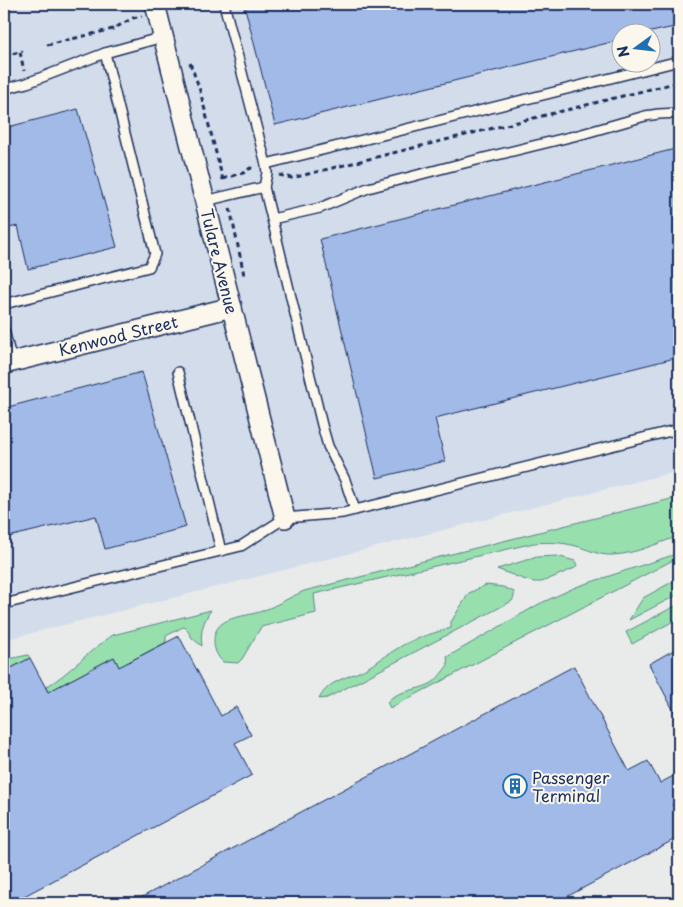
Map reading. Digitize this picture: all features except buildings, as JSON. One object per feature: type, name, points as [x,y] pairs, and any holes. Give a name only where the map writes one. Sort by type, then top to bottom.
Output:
[{"type":"street","name":"Tulare Avenue","points":[[148,10],[163,37],[285,518]]},
{"type":"street","name":"Kenwood Street","points":[[8,363],[232,307]]},
{"type":"lane","points":[[224,4],[267,168],[264,187],[322,425],[328,446],[345,480],[355,510]]},
{"type":"lane","points":[[4,89],[27,83],[105,53],[163,37]]},
{"type":"lane","points":[[4,304],[149,267],[155,254],[105,53]]},
{"type":"lane","points":[[267,168],[679,61]]},
{"type":"lane","points":[[272,219],[320,208],[368,188],[452,166],[582,134],[645,116],[679,113]]},
{"type":"lane","points":[[205,201],[264,187]]},
{"type":"lane","points":[[4,330],[8,363]]},
{"type":"lane","points":[[178,372],[221,551]]},
{"type":"lane","points":[[4,604],[241,546],[285,518],[343,513],[679,429]]},
{"type":"path","points":[[47,45],[113,29],[148,10]]},
{"type":"path","points":[[4,56],[22,52],[25,74]]},
{"type":"path","points":[[190,62],[199,87],[223,179],[245,281]]},
{"type":"path","points":[[223,179],[246,172],[250,168],[267,168],[292,178],[679,82]]},
{"type":"shaded area","points":[[4,4],[679,4],[679,471],[4,640]]},
{"type":"green space","points":[[679,497],[679,536],[646,548],[630,553],[608,555],[565,544],[534,543],[314,594],[316,613],[261,627],[238,663],[223,662],[215,650],[215,633],[224,622],[262,611],[304,591]]},
{"type":"green space","points":[[679,553],[679,557],[390,708],[387,702],[396,695],[432,683],[448,665],[447,657],[539,604],[576,587]]},
{"type":"green space","points":[[557,556],[575,561],[577,565],[575,568],[542,582],[523,579],[497,569],[537,557]]},
{"type":"green space","points":[[679,578],[679,594],[629,620],[643,598]]},
{"type":"green space","points":[[486,585],[503,587],[514,592],[512,601],[327,698],[319,699],[323,692],[334,683],[367,668],[403,645],[420,637],[451,628],[451,622],[469,593]]},
{"type":"green space","points":[[679,604],[679,618],[632,644],[626,632]]},
{"type":"green space","points":[[211,610],[203,627],[201,636],[202,646],[183,627],[166,636],[166,642],[119,667],[114,657],[48,692],[46,687],[113,635]]},
{"type":"green space","points":[[28,655],[30,658],[4,672],[4,660]]},
{"type":"place","name":"Passenger Terminal","points":[[515,786]]}]
